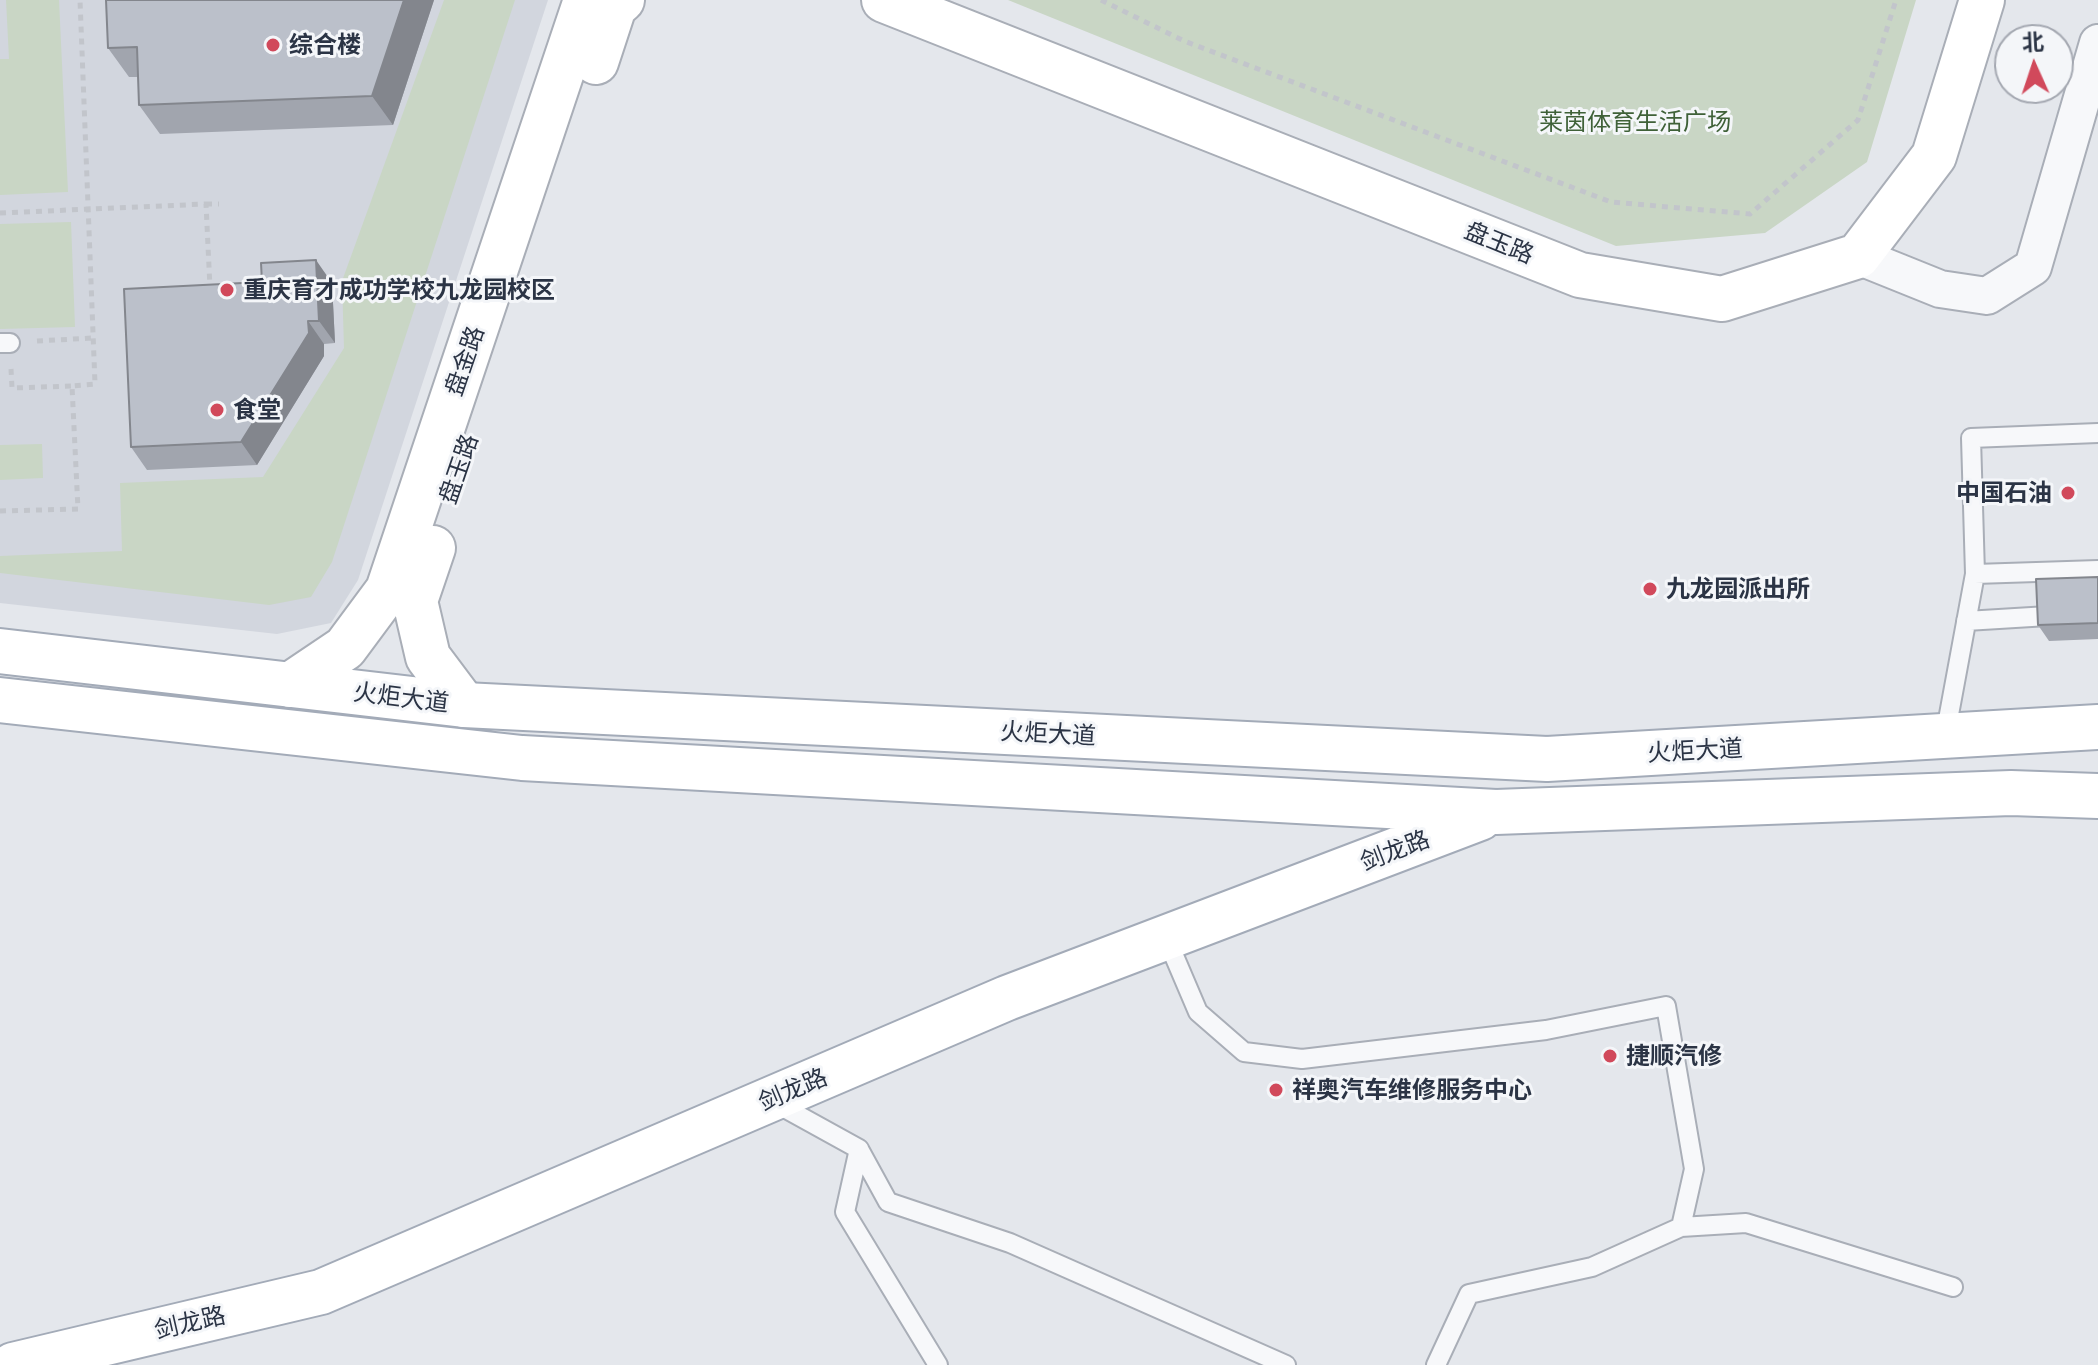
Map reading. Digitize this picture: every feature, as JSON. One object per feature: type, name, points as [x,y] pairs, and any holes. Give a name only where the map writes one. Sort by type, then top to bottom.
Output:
[{"type":"main road","name":"盘金路","points":[[290,685],[345,648],[388,590],[586,0]]},
{"type":"main road","name":"盘玉路","points":[[464,705],[428,657],[415,601],[614,7],[622,0]]},
{"type":"main road","name":"盘玉路","points":[[884,0],[1580,275],[1722,299],[1858,256]]},
{"type":"main road","points":[[1858,256],[1934,156],[1982,0]]},
{"type":"main road","name":"火炬大道","points":[[0,651],[464,705],[1547,759],[2098,727]]},
{"type":"main road","name":"火炬大道","points":[[0,700],[522,758],[1496,812],[2011,793],[2098,796]]},
{"type":"main road","name":"剑龙路","points":[[13,1365],[321,1292],[1007,998],[1496,812],[1547,759]]},
{"type":"main road","points":[[2011,793],[2098,808]]},
{"type":"street","points":[[1858,256],[1940,289],[1987,296],[2033,267],[2098,43]]},
{"type":"lane","points":[[1945,736],[1975,574],[1971,438],[2098,433]]},
{"type":"lane","points":[[1975,574],[2098,570]]},
{"type":"lane","points":[[1966,621],[2048,616]]},
{"type":"lane","points":[[1166,937],[1198,1012],[1244,1052],[1302,1059],[1546,1030],[1666,1006],[1694,1169],[1681,1227]]},
{"type":"lane","points":[[770,1100],[859,1149],[888,1202],[1010,1243],[1286,1365]]},
{"type":"lane","points":[[859,1149],[845,1212],[938,1365]]},
{"type":"lane","points":[[1436,1365],[1469,1294],[1592,1267],[1681,1227],[1746,1223],[1953,1287]]},
{"type":"path","points":[[80,0],[95,384],[12,388],[5,343],[93,338]]},
{"type":"path","points":[[1101,0],[1184,41],[1611,202],[1750,214],[1858,120],[1896,0]]},
{"type":"path","points":[[206,204],[210,293]]},
{"type":"path","points":[[0,213],[219,204]]},
{"type":"path","points":[[0,511],[78,509],[72,386]]},
{"type":"shaded area","name":"重庆育才成功学校九龙园校区","points":[[0,0],[548,0],[358,580],[331,623],[277,634],[0,603]]},
{"type":"green space","points":[[6,0],[59,0],[68,192],[0,195],[0,59],[9,59]]},
{"type":"green space","points":[[444,0],[515,0],[332,562],[311,597],[269,605],[0,573],[0,556],[122,551],[120,483],[263,477],[344,348],[342,281]]},
{"type":"green space","name":"莱茵体育生活广场","points":[[1008,0],[1916,0],[1867,162],[1765,233],[1616,246]]},
{"type":"green space","points":[[71,222],[75,327],[0,329],[0,224]]},
{"type":"green space","points":[[42,444],[43,478],[0,480],[0,445]]},
{"type":"building","name":"综合楼","points":[[106,0],[404,0],[372,96],[139,105],[137,47],[108,48]]},
{"type":"building","name":"食堂","points":[[316,260],[319,321],[308,321],[309,333],[241,442],[131,447],[124,289],[262,282],[261,263]]},
{"type":"building","points":[[2098,577],[2098,623],[2038,625],[2036,579]]},
{"type":"place","name":"综合楼","points":[[273,45]]},
{"type":"place","name":"重庆育才成功学校九龙园校区","points":[[227,290]]},
{"type":"place","name":"食堂","points":[[217,410]]},
{"type":"place","name":"中国石油","points":[[2068,493]]},
{"type":"place","name":"九龙园派出所","points":[[1650,589]]},
{"type":"place","name":"捷顺汽修","points":[[1610,1056]]},
{"type":"place","name":"祥奥汽车维修服务中心","points":[[1276,1090]]}]
